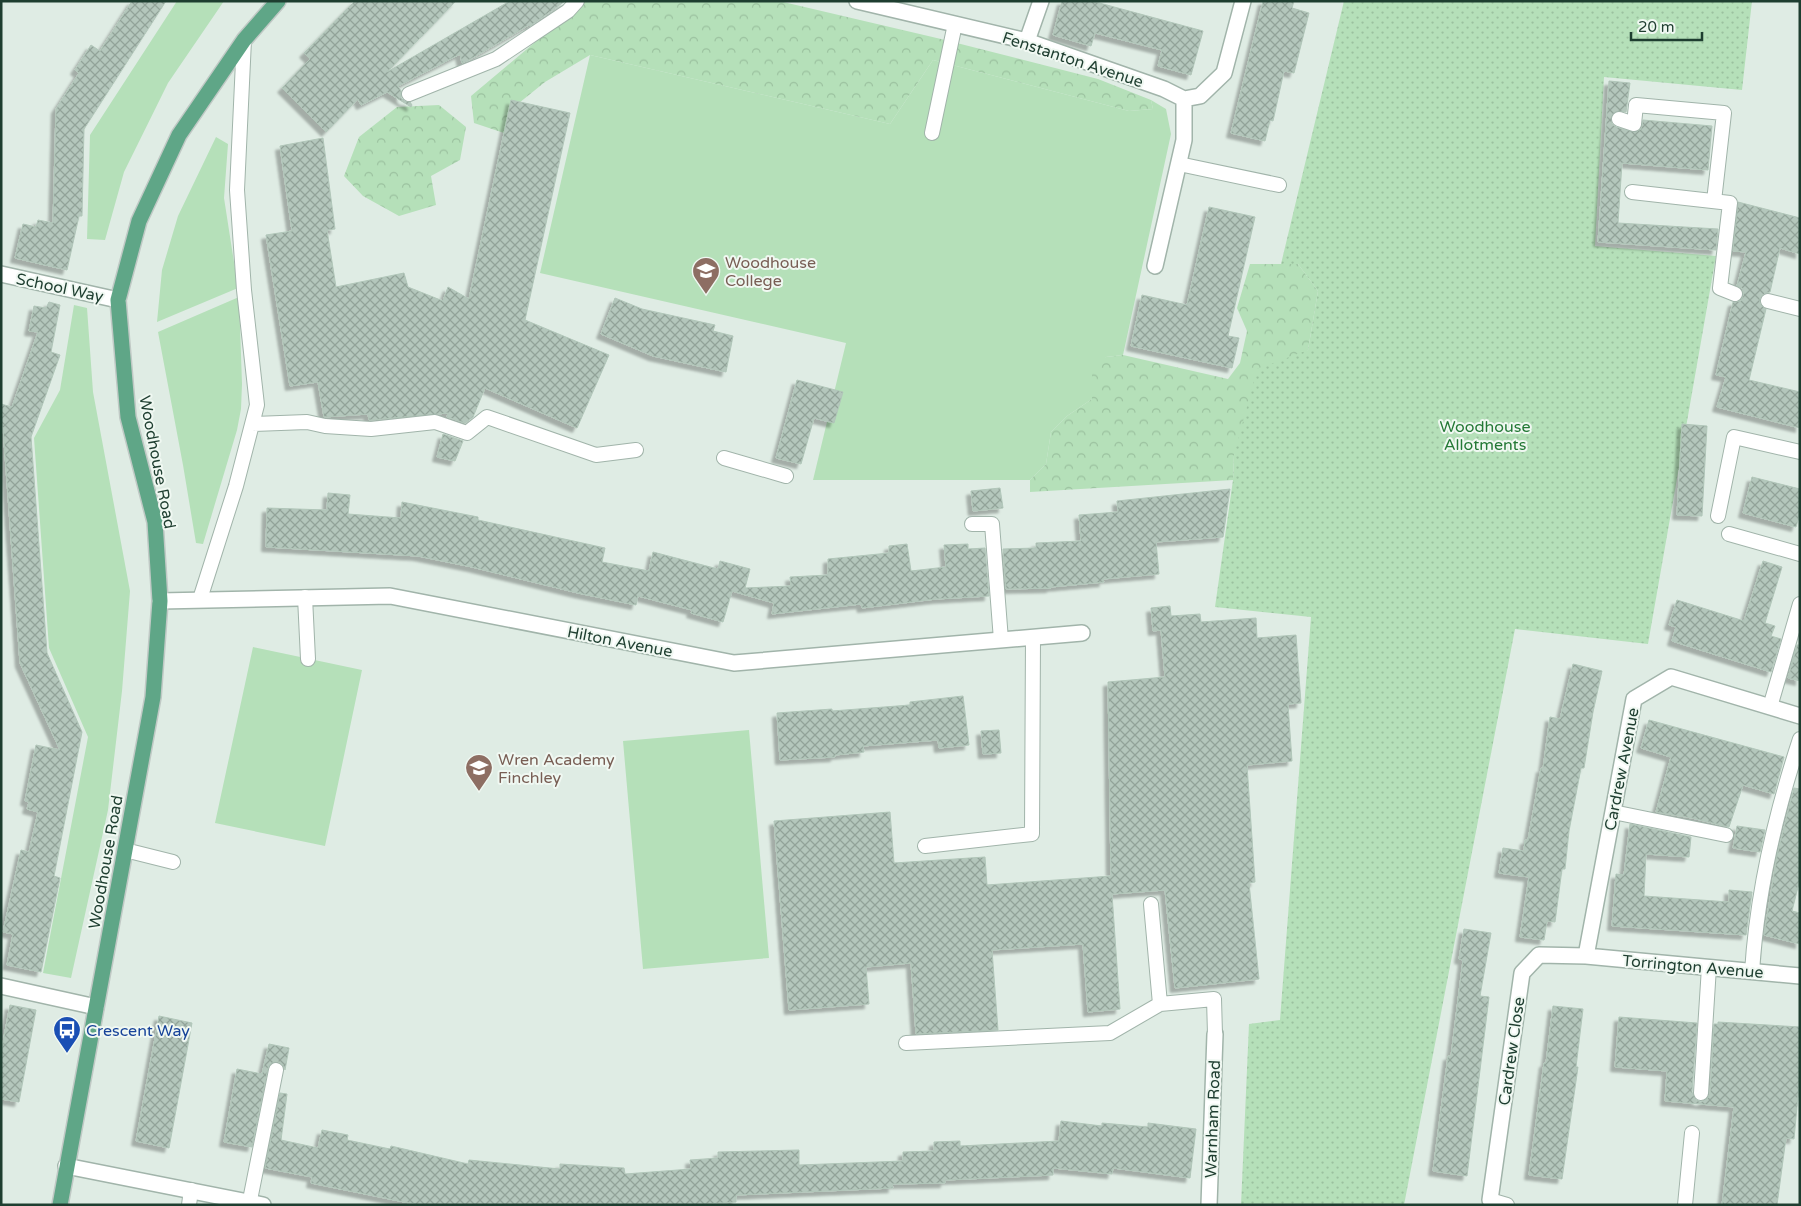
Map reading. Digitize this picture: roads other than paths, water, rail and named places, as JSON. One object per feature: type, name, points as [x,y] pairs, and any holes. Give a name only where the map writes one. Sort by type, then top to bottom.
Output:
[{"type":"main road","name":"Woodhouse Road","points":[[60,1205],[153,698],[160,601],[155,522],[128,417],[118,300],[139,220],[179,135],[244,40],[278,1]]},
{"type":"street","name":"Fenstanton Avenue","points":[[857,1],[1027,41],[1164,89],[1184,99]]},
{"type":"street","points":[[1027,41],[1041,1]]},
{"type":"street","points":[[1155,266],[1184,140],[1184,99],[1200,96],[1224,73],[1242,1]]},
{"type":"street","name":"School Way","points":[[1,274],[118,300]]},
{"type":"street","name":"Hilton Avenue","points":[[160,601],[390,596],[734,663],[1082,633]]},
{"type":"street","name":"Cardrew Avenue","points":[[1586,956],[1634,699],[1671,677],[1800,716]]},
{"type":"street","name":"Cardrew Close","points":[[1490,1200],[1522,973],[1539,955],[1586,956]]},
{"type":"street","name":"Torrington Avenue","points":[[1586,956],[1800,976]]},
{"type":"street","points":[[1,986],[96,1007]]},
{"type":"street","name":"Warnham Road","points":[[1209,1205],[1215,1034]]},
{"type":"street","points":[[66,1166],[190,1198],[254,1204]]},
{"type":"lane","points":[[409,94],[496,59],[568,12],[577,1]]},
{"type":"lane","points":[[932,133],[955,24]]},
{"type":"lane","points":[[200,600],[236,486],[257,405],[244,290],[237,190],[244,40]]},
{"type":"lane","points":[[1619,119],[1634,124],[1636,105],[1724,113],[1714,201]]},
{"type":"lane","points":[[1179,164],[1279,185]]},
{"type":"lane","points":[[1632,192],[1730,203],[1720,288],[1735,294]]},
{"type":"lane","points":[[1768,301],[1800,310]]},
{"type":"lane","points":[[252,424],[307,422],[325,426],[371,429],[435,422],[467,433],[487,417],[596,455],[636,450]]},
{"type":"lane","points":[[1718,516],[1734,437],[1800,452]]},
{"type":"lane","points":[[724,458],[786,476]]},
{"type":"lane","points":[[972,524],[992,524],[1001,640]]},
{"type":"lane","points":[[1729,534],[1800,554]]},
{"type":"lane","points":[[306,597],[308,659]]},
{"type":"lane","points":[[1770,707],[1800,604]]},
{"type":"lane","points":[[925,846],[1032,834],[1033,638]]},
{"type":"lane","points":[[1752,972],[1764,876],[1784,788],[1800,739]]},
{"type":"lane","points":[[1613,812],[1726,835]]},
{"type":"lane","points":[[125,850],[173,862]]},
{"type":"lane","points":[[1150,904],[1160,1004]]},
{"type":"lane","points":[[1701,1093],[1709,967]]},
{"type":"lane","points":[[906,1043],[1110,1033],[1160,1004],[1214,999],[1215,1034]]},
{"type":"lane","points":[[254,1204],[276,1070]]},
{"type":"lane","points":[[1685,1205],[1692,1134]]},
{"type":"lane","points":[[1490,1200],[1507,1205]]},
{"type":"place","name":"Woodhouse College","points":[[706,295]]},
{"type":"place","name":"Wren Academy Finchley","points":[[479,792]]},
{"type":"place","name":"Crescent Way","points":[[67,1054]]},
{"type":"park label","name":"Woodhouse Allotments","points":[[1485,435]]}]
